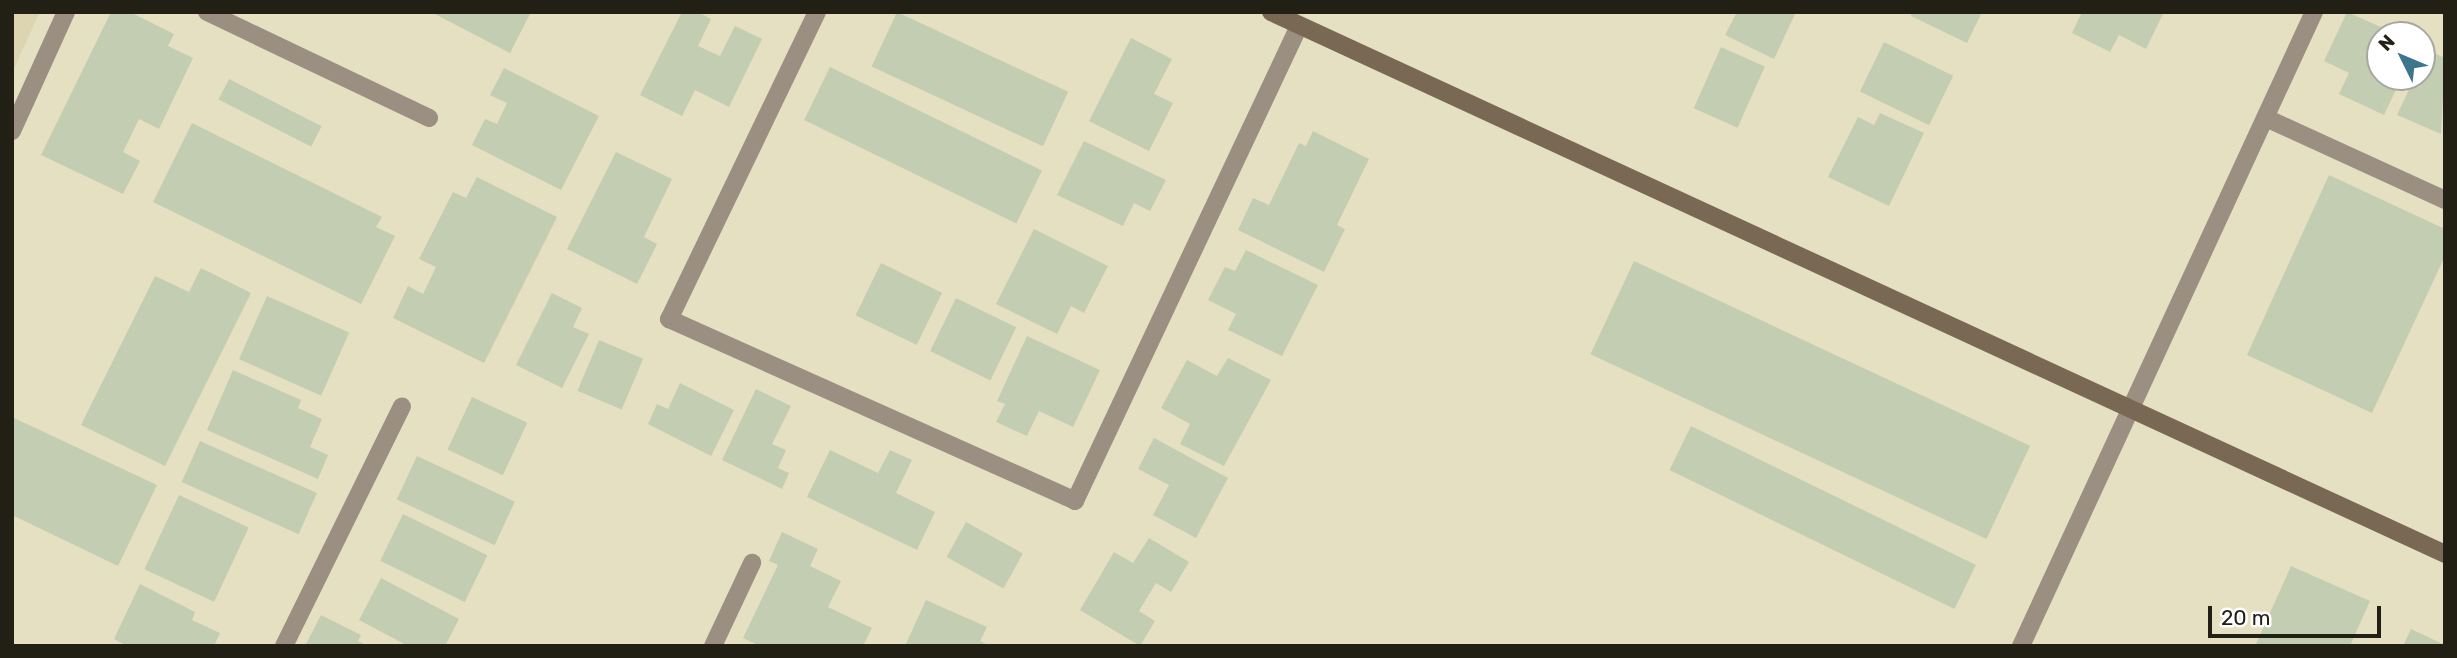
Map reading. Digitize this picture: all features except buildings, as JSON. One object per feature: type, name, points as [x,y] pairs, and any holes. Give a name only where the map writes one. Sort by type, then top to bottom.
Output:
[{"type":"street","points":[[12,131],[66,12]]},
{"type":"street","points":[[207,12],[429,118]]},
{"type":"street","points":[[817,12],[669,319],[1075,500],[1299,26]]},
{"type":"street","points":[[1271,12],[2445,554]]},
{"type":"street","points":[[2021,646],[2314,12]]},
{"type":"street","points":[[2266,118],[2445,200]]},
{"type":"street","points":[[285,646],[402,405]]},
{"type":"street","points":[[713,646],[752,564]]},
{"type":"shaded area","points":[[12,12],[40,12],[12,73]]}]
